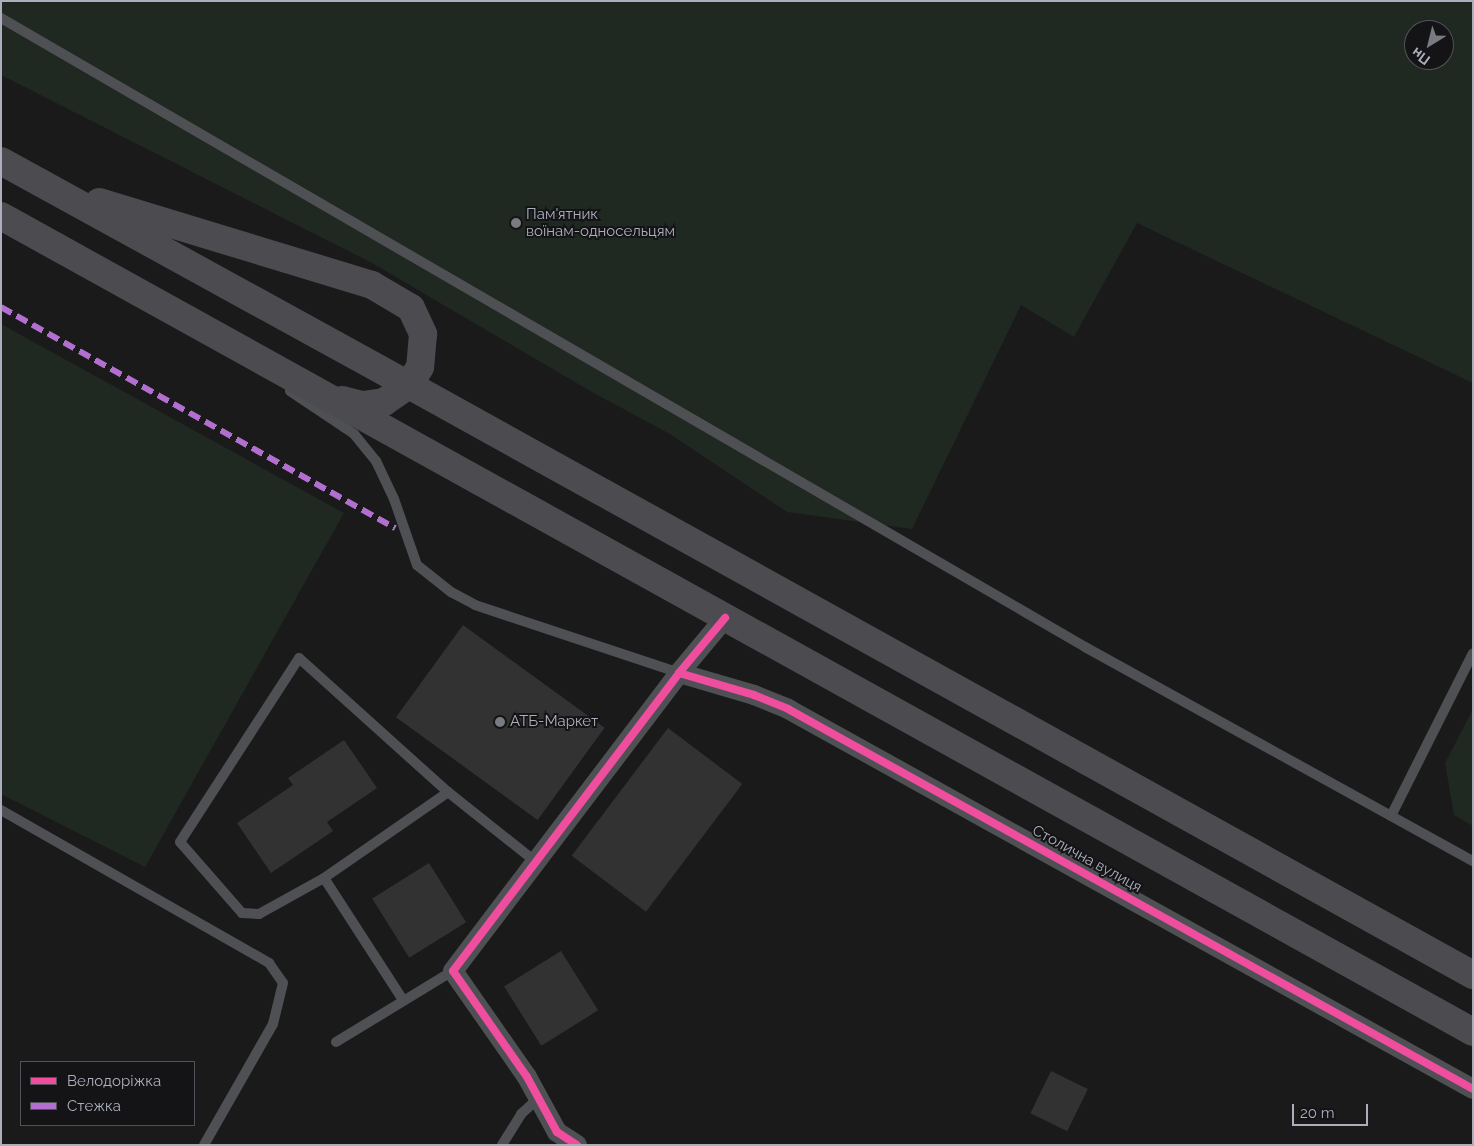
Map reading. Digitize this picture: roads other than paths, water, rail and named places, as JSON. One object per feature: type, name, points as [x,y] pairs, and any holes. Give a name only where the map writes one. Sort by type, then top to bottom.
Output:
[{"type":"highway","points":[[1,161],[1473,975]]},
{"type":"highway","points":[[44,185],[372,285],[411,308],[423,334],[420,367],[409,385],[384,402],[362,405],[326,396]]},
{"type":"highway","points":[[1,216],[1473,1032]]},
{"type":"street","points":[[577,1145],[558,1132],[527,1077],[453,971],[680,672],[725,618]]},
{"type":"street","name":"Столична вулиця","points":[[680,672],[754,695],[788,709],[1473,1089]]},
{"type":"lane","points":[[1,18],[1085,647],[1473,861]]},
{"type":"lane","points":[[169,309],[354,434],[376,461],[394,499],[417,565],[451,592],[475,605],[680,672]]},
{"type":"lane","points":[[1391,816],[1473,653]]},
{"type":"lane","points":[[448,792],[324,878],[259,914],[242,913],[180,842],[299,658],[448,792],[536,862]]},
{"type":"lane","points":[[1,810],[269,963],[283,983],[273,1024],[204,1145]]},
{"type":"lane","points":[[324,878],[403,1000]]},
{"type":"lane","points":[[336,1042],[453,971]]},
{"type":"lane","points":[[502,1145],[521,1114],[538,1098]]},
{"type":"place","name":"Пам'ятник воїнам-односельцям","points":[[516,223]]},
{"type":"place","name":"АТБ-Маркет","points":[[500,722]]}]
